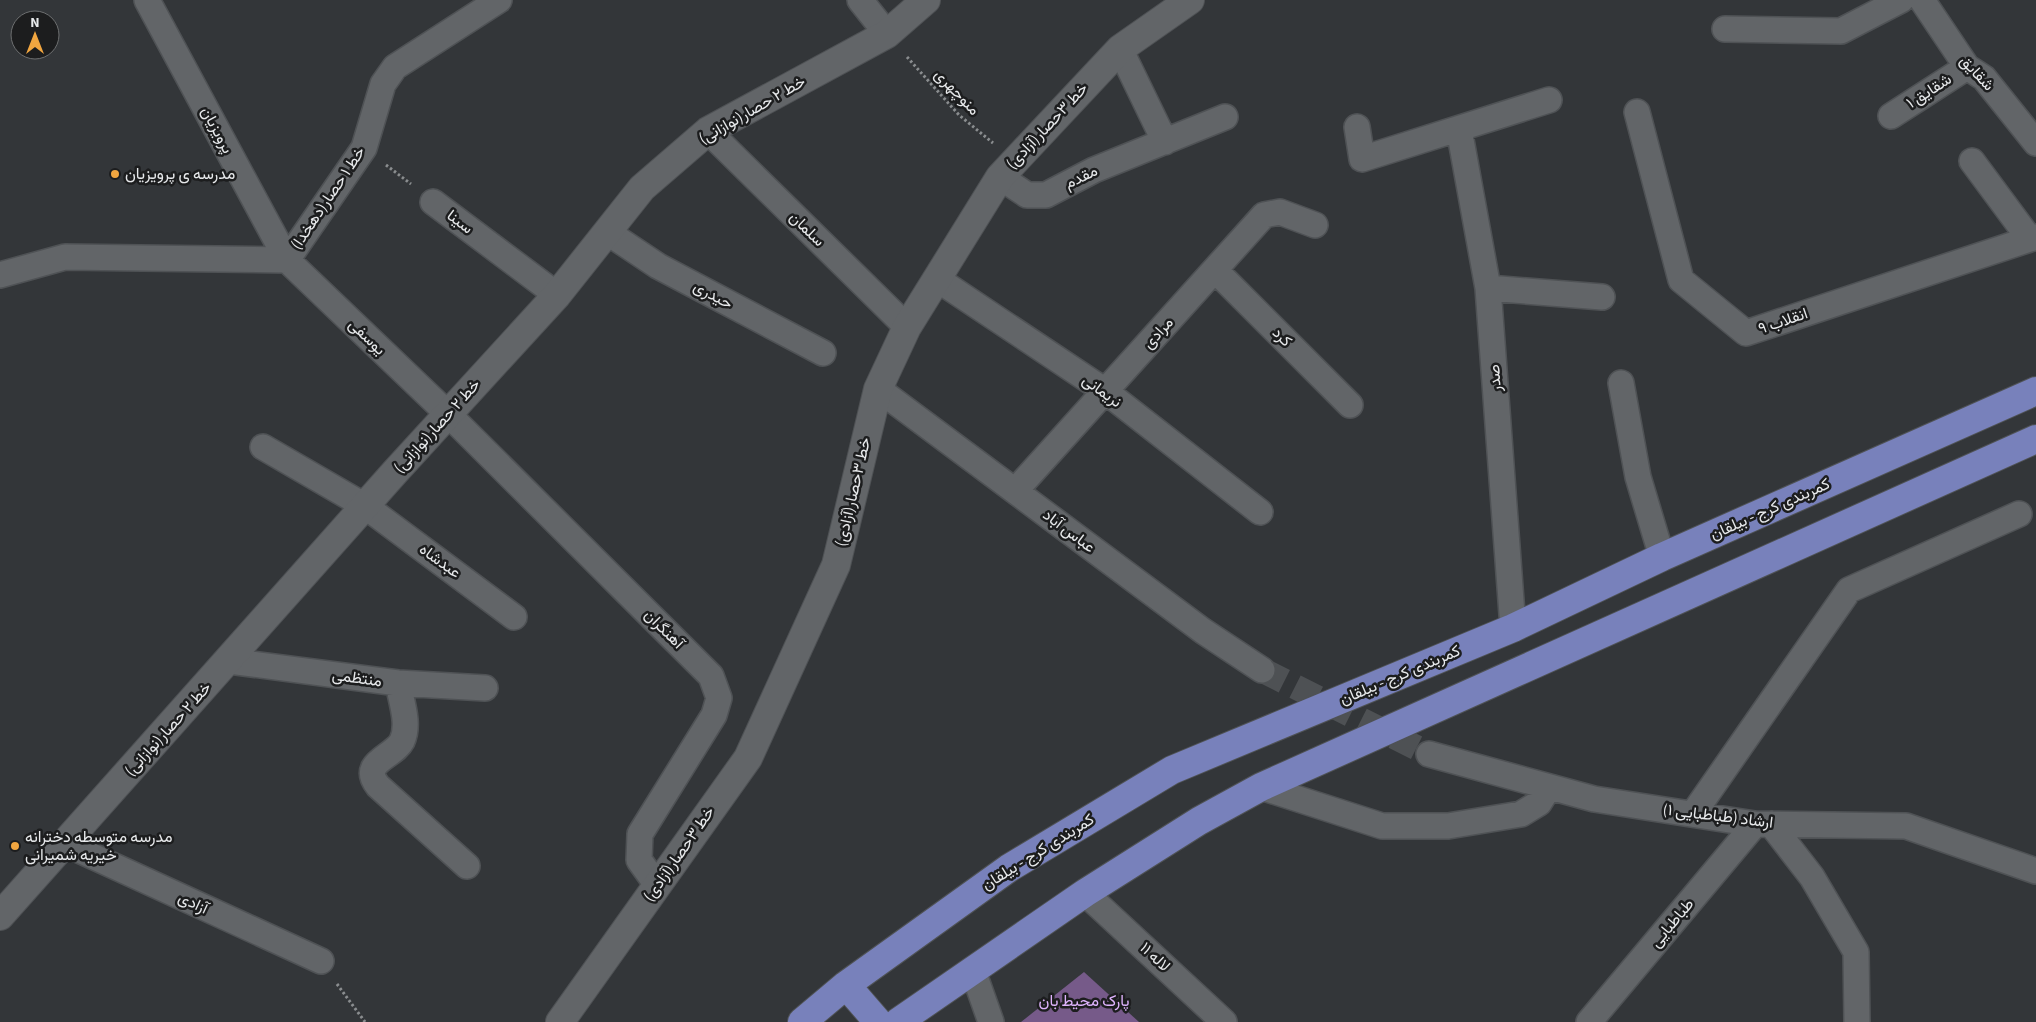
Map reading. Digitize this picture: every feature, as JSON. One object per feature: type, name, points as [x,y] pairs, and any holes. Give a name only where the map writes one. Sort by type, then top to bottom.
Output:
[{"type":"highway","name":"کمربندی کرج - بیلقان","points":[[802,1022],[846,985],[1009,868],[1172,770],[1513,628],[1662,558],[2036,391]]},
{"type":"highway","points":[[898,1022],[1085,893],[1198,821],[1261,787],[2036,438]]},
{"type":"highway","points":[[846,985],[878,1022]]},
{"type":"street","name":"پرویزیان","points":[[147,0],[287,260]]},
{"type":"street","name":"خط ۱ حصار(دهخدا)","points":[[0,275],[65,257],[287,260],[364,148],[383,84],[395,67],[499,0]]},
{"type":"street","points":[[860,0],[887,34]]},
{"type":"street","name":"خط ۲ حصار(نوازانی)","points":[[0,916],[365,506],[557,295],[642,188],[708,131],[887,34],[926,0]]},
{"type":"street","name":"خط ۳حصار(آزادی)","points":[[560,1022],[748,758],[836,565],[878,389],[907,326],[1007,169],[1120,49],[1190,0]]},
{"type":"street","points":[[1725,29],[1841,31],[1902,0]]},
{"type":"street","name":"شقایق","points":[[1922,0],[1967,67],[1984,78],[2036,143]]},
{"type":"street","points":[[1120,49],[1165,142]]},
{"type":"street","name":"شقایق ۱","points":[[1892,116],[1967,67]]},
{"type":"street","points":[[1357,127],[1362,160],[1549,100]]},
{"type":"street","name":"انقلاب ۹","points":[[1637,112],[1681,280],[1746,334],[2032,238]]},
{"type":"street","name":"مقدم","points":[[1007,169],[1027,195],[1046,195],[1094,170],[1225,118]]},
{"type":"street","name":"صدر","points":[[1458,129],[1488,288],[1513,628]]},
{"type":"street","name":"سلمان","points":[[708,131],[907,326]]},
{"type":"street","points":[[1972,161],[2032,238]]},
{"type":"street","name":"سینا","points":[[433,202],[557,295]]},
{"type":"street","name":"مرادی","points":[[1015,492],[1264,215],[1280,212],[1315,225]]},
{"type":"street","name":"حیدری","points":[[607,232],[658,266],[823,353]]},
{"type":"street","name":"یوسفی","points":[[287,260],[448,414]]},
{"type":"street","name":"کرد","points":[[1215,270],[1350,405]]},
{"type":"street","name":"نریمانی","points":[[937,279],[1105,392],[1260,512]]},
{"type":"street","points":[[1488,288],[1602,297]]},
{"type":"street","points":[[1621,384],[1638,477],[1662,558]]},
{"type":"street","name":"عباس آباد","points":[[878,389],[1203,631],[1262,670]]},
{"type":"street","name":"آهنگران","points":[[448,414],[711,676],[719,698],[714,715],[640,834],[639,860],[657,885]]},
{"type":"street","name":"عبدشاه","points":[[263,447],[365,506],[514,616]]},
{"type":"street","points":[[1694,814],[1849,590],[2019,514]]},
{"type":"street","name":"منتظمی","points":[[229,661],[398,683],[485,688]]},
{"type":"street","points":[[398,683],[406,721],[405,732],[402,743],[379,761],[373,769],[373,780],[468,866]]},
{"type":"street","name":"ارشاد (طباطبایی ۱)","points":[[1429,754],[1594,799],[1763,824],[1906,826],[2036,871]]},
{"type":"street","points":[[1261,787],[1382,826],[1448,826],[1520,814],[1539,803],[1549,787]]},
{"type":"street","points":[[1763,824],[1812,877],[1856,952],[1857,1022]]},
{"type":"street","name":"طباطبایی","points":[[1589,1022],[1763,824]]},
{"type":"street","name":"آزادی","points":[[66,844],[320,961]]},
{"type":"street","name":"لاله ۱۱","points":[[1085,893],[1224,1022]]},
{"type":"street","points":[[973,971],[991,1022]]},
{"type":"path","name":"منوچهری","points":[[887,34],[1007,169]]},
{"type":"path","name":"سینا","points":[[364,148],[433,202]]},
{"type":"path","points":[[320,961],[365,1022]]},
{"type":"green space","name":"پارک محیط بان","points":[[1084,972],[1139,1022],[1021,1022]]},
{"type":"tunnel","points":[[1262,670],[1429,754]]},
{"type":"place","name":"مدرسه ی پرویزیان","points":[[115,174]]},
{"type":"place","name":"مدرسه متوسطه دخترانه خیریه شمیرانی","points":[[15,846]]}]
